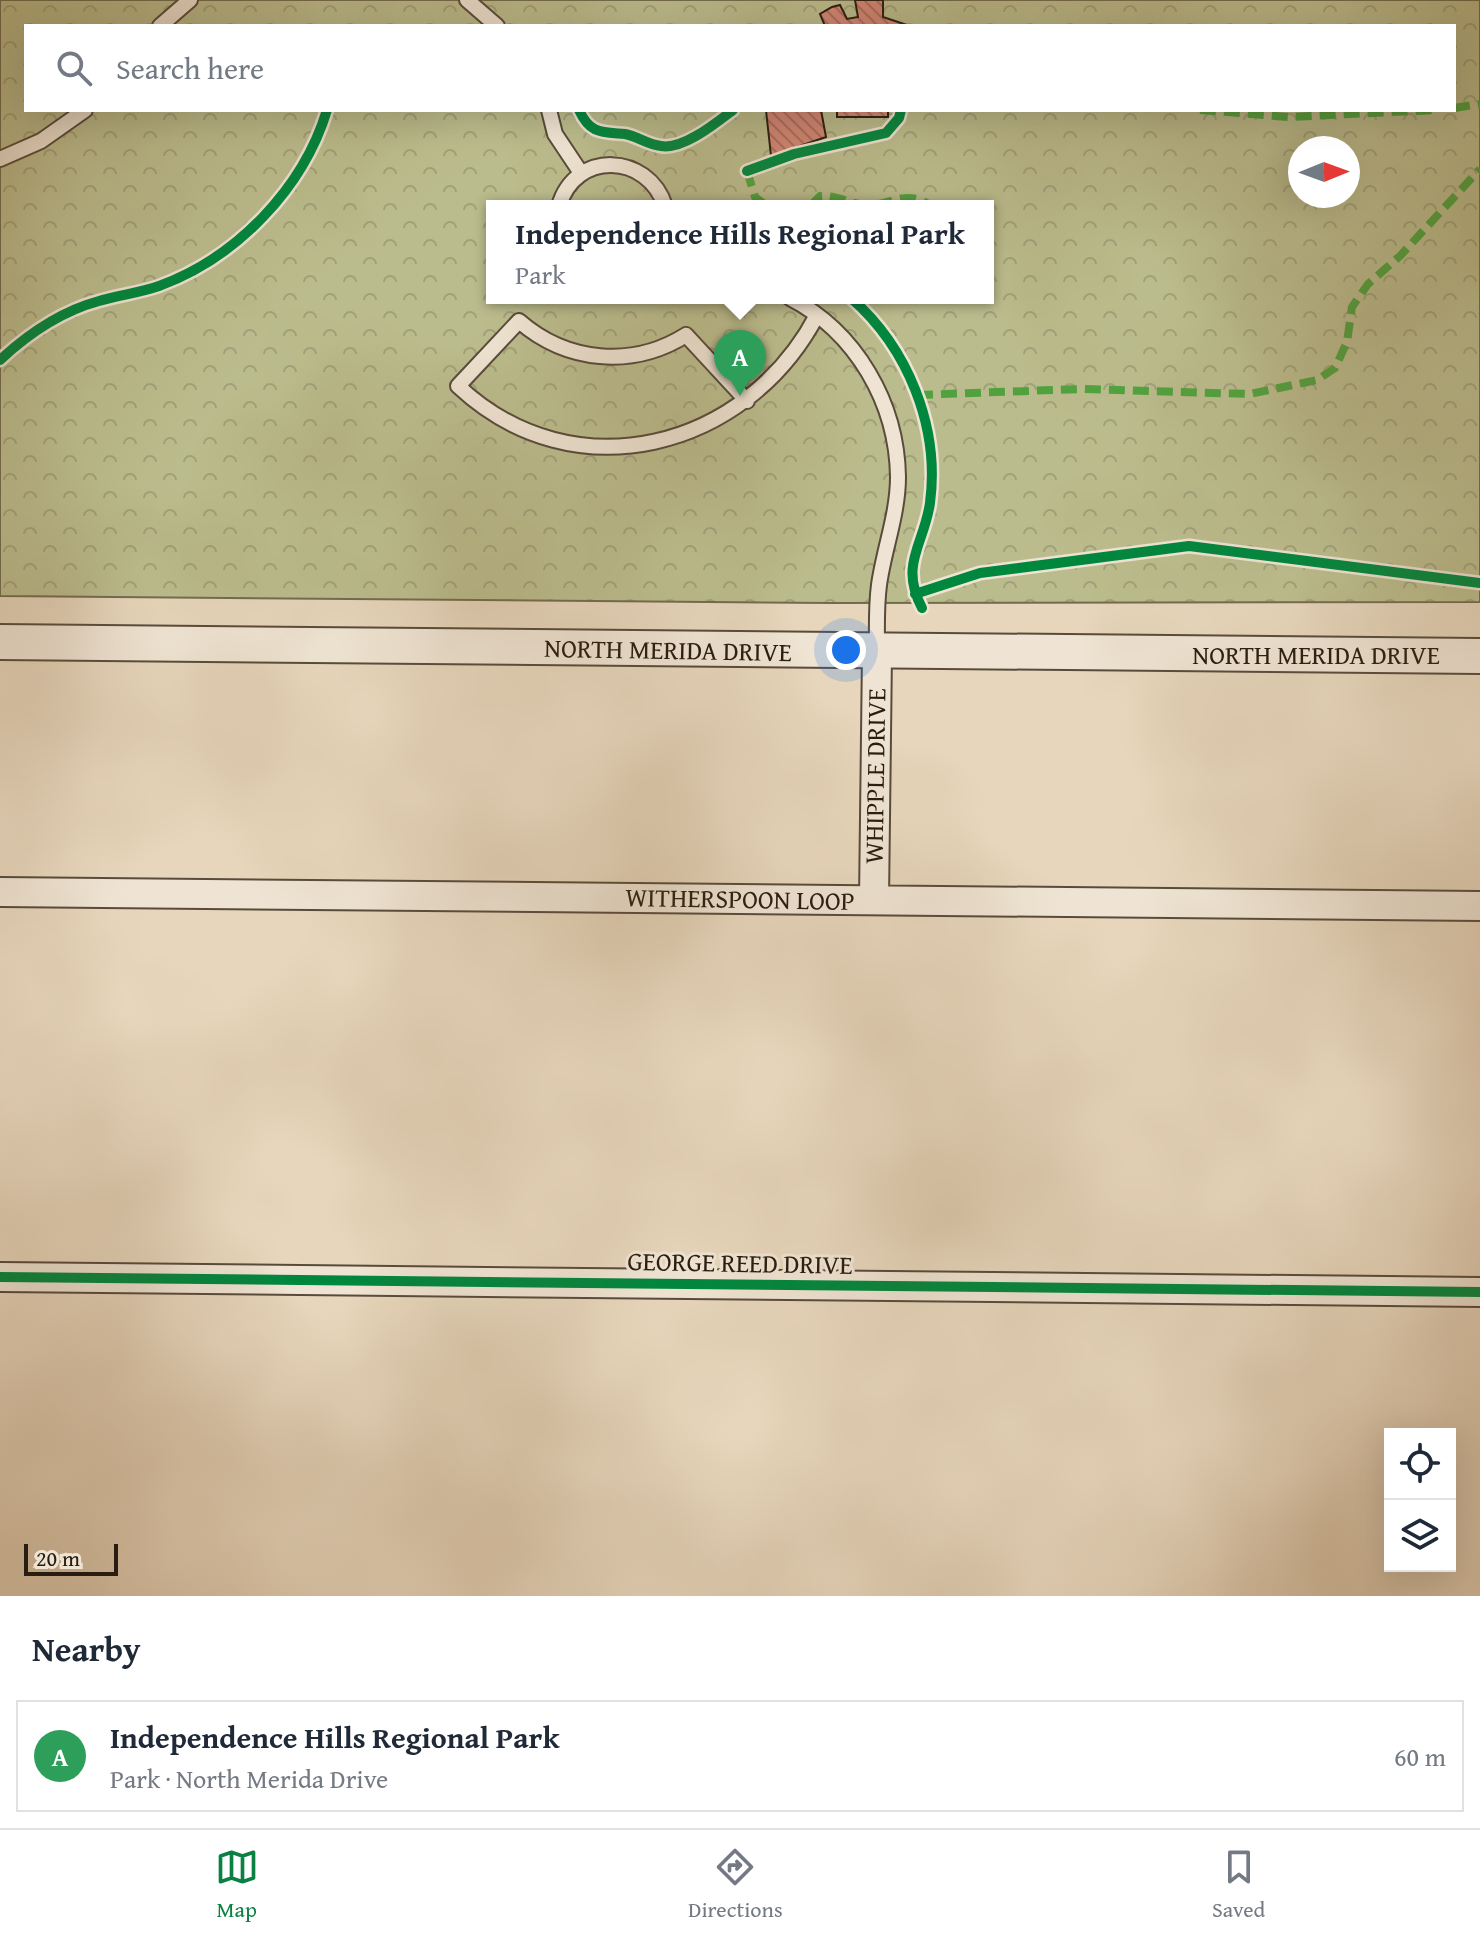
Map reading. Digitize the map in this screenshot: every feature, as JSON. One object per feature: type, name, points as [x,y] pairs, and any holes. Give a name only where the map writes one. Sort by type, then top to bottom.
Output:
[{"type":"street","name":"NORTH MERIDA DRIVE","points":[[0,642],[877,653],[1480,656]]},
{"type":"street","name":"WHIPPLE DRIVE","points":[[874,900],[877,653]]},
{"type":"street","name":"WITHERSPOON LOOP","points":[[0,892],[1480,906]]},
{"type":"street","name":"GEORGE REED DRIVE","points":[[0,1277],[1480,1292]]},
{"type":"lane","points":[[162,24],[190,0]]},
{"type":"lane","points":[[467,0],[495,24]]},
{"type":"lane","points":[[0,159],[41,141],[82,112]]},
{"type":"lane","points":[[550,112],[555,134],[581,173]]},
{"type":"lane","points":[[561,200],[564,192],[581,173],[607,164],[634,168],[655,184],[662,200]]},
{"type":"lane","points":[[800,304],[843,337],[868,370],[894,436],[897,487],[879,587],[877,653]]},
{"type":"lane","points":[[747,401],[686,335],[639,355],[598,356],[560,347],[519,321],[458,386],[487,408],[526,430],[568,442],[601,446],[634,445],[677,437],[718,420],[747,401],[788,362],[817,315]]},
{"type":"green space","points":[[0,0],[1480,0],[1480,602],[829,603],[0,596]]},
{"type":"building","points":[[855,0],[883,0],[883,17],[904,24],[824,24],[820,14],[840,5],[847,19],[858,17]]},
{"type":"building","points":[[766,112],[821,112],[826,137],[771,156]]},
{"type":"building","points":[[837,112],[888,112],[888,117],[837,117]]},
{"type":"marked path","points":[[1456,108],[1480,104]]},
{"type":"marked path","points":[[1225,112],[1289,117],[1393,112]]},
{"type":"marked path","points":[[917,395],[1081,389],[1250,394],[1317,380],[1335,368],[1347,342],[1352,307],[1368,284],[1400,256],[1480,169]]},
{"type":"marked path","points":[[747,171],[755,197],[759,200]]},
{"type":"marked path","points":[[816,200],[820,196],[844,200]]},
{"type":"marked path","points":[[896,200],[919,200]]},
{"type":"cycle path","points":[[0,360],[59,317],[85,305],[159,286],[187,274],[240,239],[284,193],[316,139],[326,112]]},
{"type":"cycle path","points":[[580,112],[587,124],[597,130],[670,146],[699,134],[730,112]]},
{"type":"cycle path","points":[[747,171],[794,154],[886,133],[900,112]]},
{"type":"cycle path","points":[[857,304],[889,340],[904,365],[916,391],[930,446],[930,503],[913,567],[915,593],[922,608]]},
{"type":"cycle path","points":[[915,594],[980,573],[1189,546],[1480,583]]},
{"type":"cycle path","points":[[0,1277],[1480,1292]]},
{"type":"place","name":"Independence Hills Regional Park","points":[[740,396]]}]
